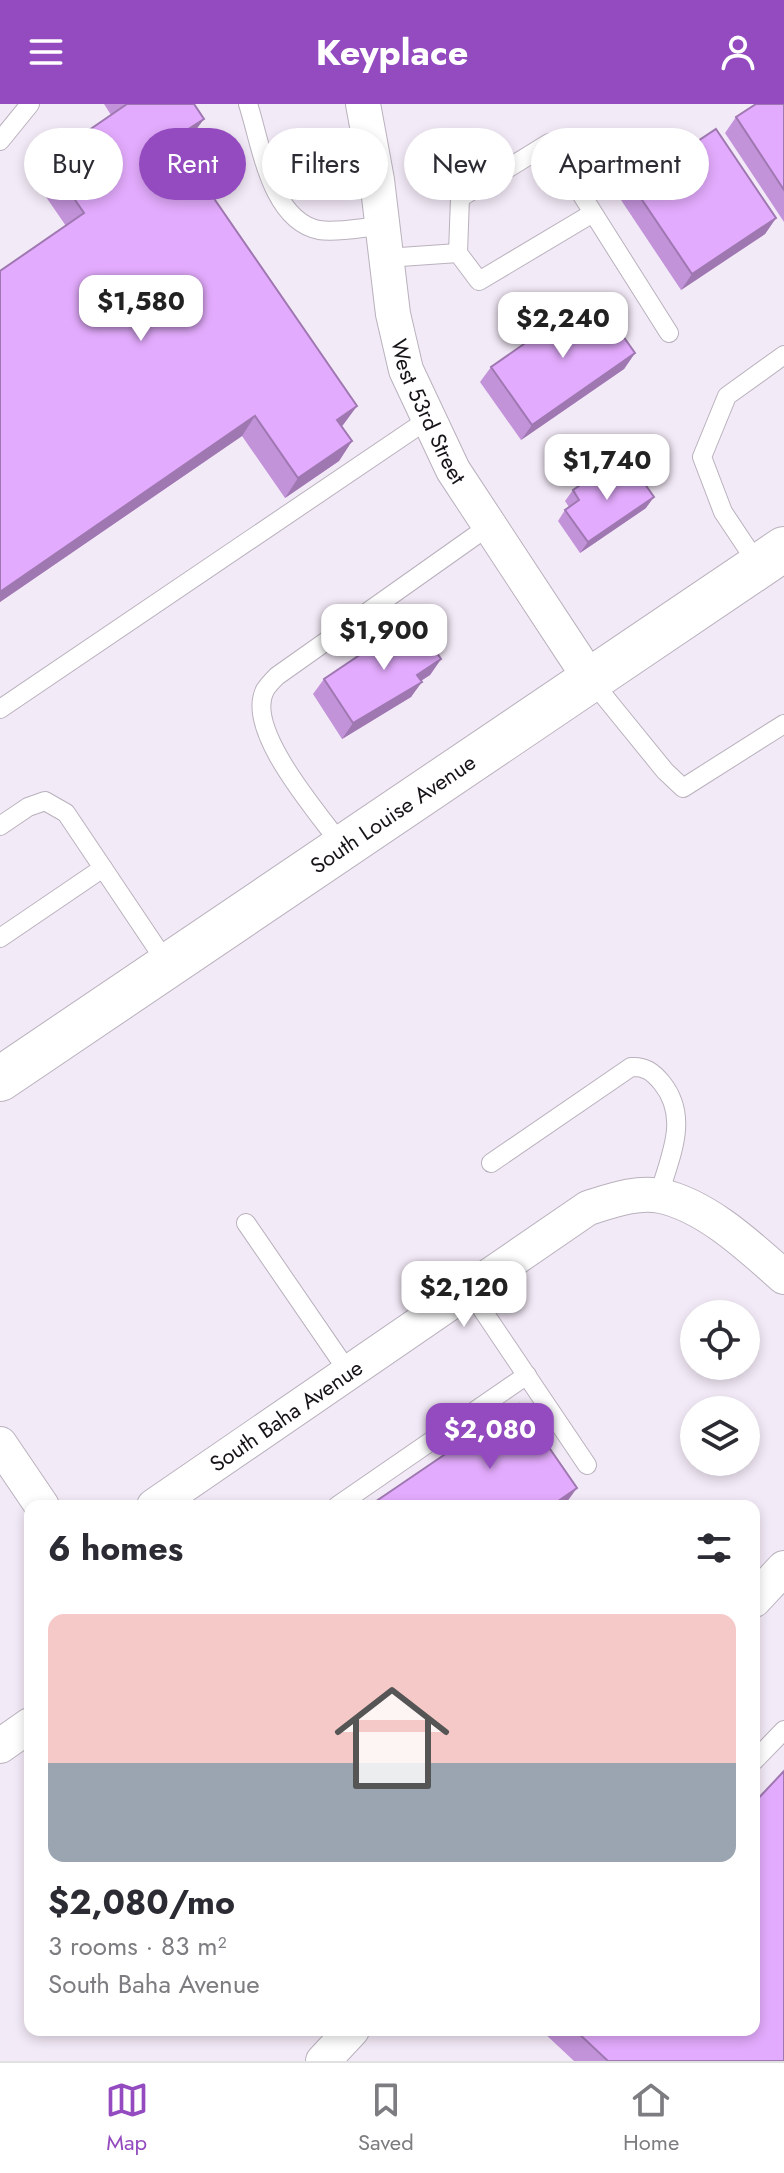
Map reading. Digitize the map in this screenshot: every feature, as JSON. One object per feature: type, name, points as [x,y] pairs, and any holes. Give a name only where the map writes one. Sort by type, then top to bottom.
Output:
[{"type":"main road","name":"South Louise Avenue","points":[[0,1079],[772,557]]},
{"type":"street","name":"West 53rd Street","points":[[363,104],[393,314],[406,370],[453,470],[591,680]]},
{"type":"street","name":"South Baha Avenue","points":[[163,1500],[588,1208],[622,1197],[659,1195],[715,1222],[784,1277]]},
{"type":"street","points":[[0,1444],[38,1500]]},
{"type":"street","points":[[760,1594],[784,1568]]},
{"type":"street","points":[[0,1746],[24,1729]]},
{"type":"street","points":[[323,2061],[346,2036]]},
{"type":"lane","points":[[0,141],[30,104]]},
{"type":"lane","points":[[248,104],[275,190],[293,215],[319,230],[458,253]]},
{"type":"lane","points":[[593,213],[479,281],[458,253],[460,198],[549,143],[669,333]]},
{"type":"lane","points":[[772,557],[723,512],[702,457],[715,416],[727,396],[784,355]]},
{"type":"lane","points":[[0,709],[427,420]]},
{"type":"lane","points":[[343,847],[270,742],[261,713],[264,692],[277,676],[489,526]]},
{"type":"lane","points":[[591,680],[665,771],[683,788],[784,724]]},
{"type":"lane","points":[[0,826],[28,807],[45,801],[66,813],[168,965]]},
{"type":"lane","points":[[0,938],[103,868]]},
{"type":"lane","points":[[491,1163],[631,1067],[641,1066],[655,1074],[673,1097],[678,1112],[677,1131],[659,1195]]},
{"type":"lane","points":[[246,1223],[349,1373]]},
{"type":"lane","points":[[469,1290],[587,1465]]},
{"type":"lane","points":[[346,1500],[527,1375]]},
{"type":"lane","points":[[760,1755],[784,1730]]},
{"type":"building","points":[[127,104],[194,104],[204,119],[190,128],[139,128],[139,200],[215,200],[357,406],[337,420],[352,441],[298,478],[255,416],[0,592],[0,271],[84,213],[75,200],[123,200],[123,128],[92,128]]},
{"type":"building","points":[[756,104],[784,104],[784,190],[736,117]]},
{"type":"building","points":[[716,129],[776,218],[692,274],[642,200],[709,200],[709,134]]},
{"type":"building","points":[[594,295],[635,353],[532,425],[491,367]]},
{"type":"building","points":[[633,467],[654,497],[588,542],[565,510],[579,500],[573,490],[598,473],[606,485]]},
{"type":"building","points":[[417,624],[421,630],[425,626],[441,651],[437,653],[441,659],[417,675],[422,682],[353,723],[324,679],[385,638],[388,643]]},
{"type":"building","points":[[519,1404],[577,1488],[560,1500],[378,1500]]},
{"type":"building","points":[[784,1771],[784,2061],[608,2061],[581,2036],[760,2036],[760,1797]]}]
